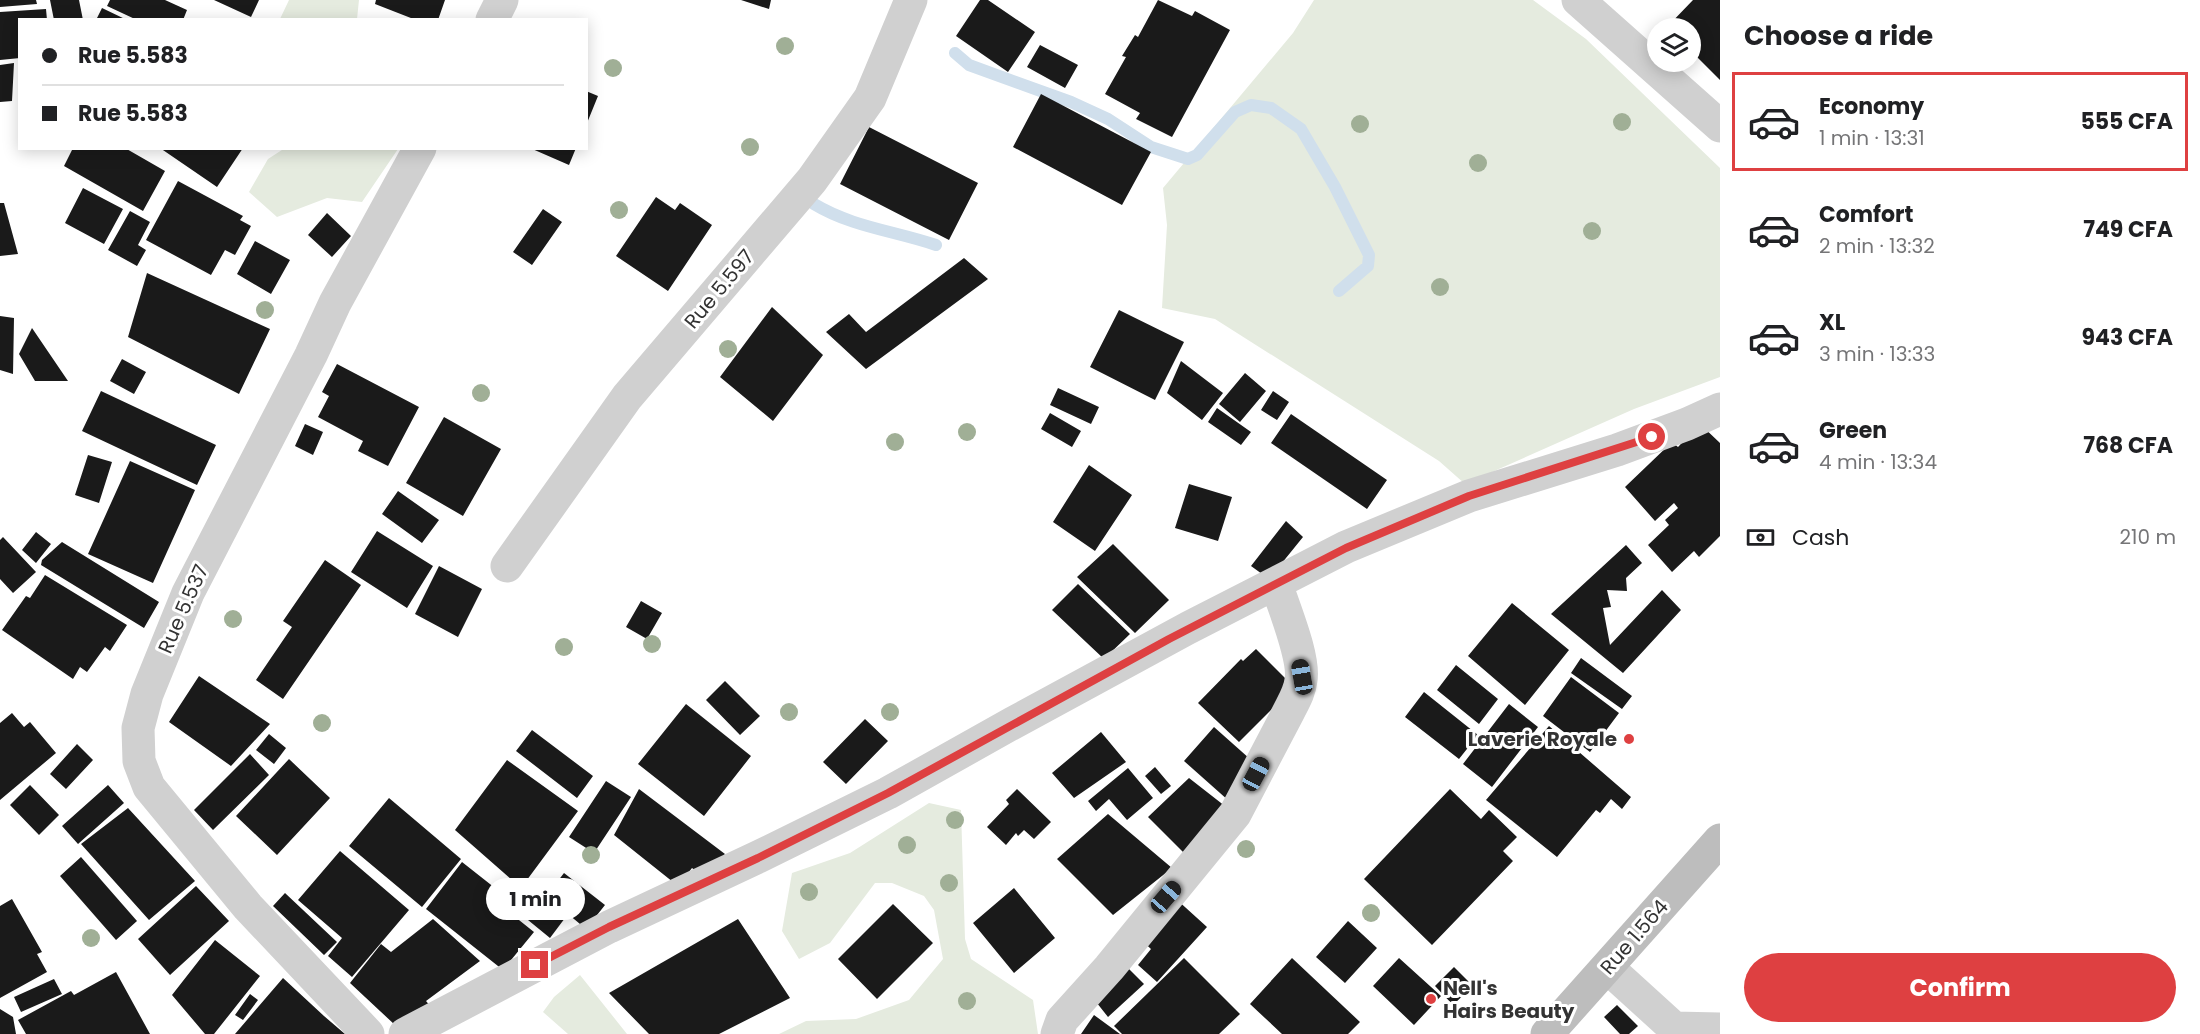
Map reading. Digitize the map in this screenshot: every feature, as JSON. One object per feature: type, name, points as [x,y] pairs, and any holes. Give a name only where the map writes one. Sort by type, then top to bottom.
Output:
[{"type":"main road","name":"Rue 1.564","points":[[1547,1034],[1720,840]]},
{"type":"street","points":[[493,18],[502,0]]},
{"type":"street","name":"Rue 5.597","points":[[507,566],[627,396],[812,180],[870,98],[911,0]]},
{"type":"street","points":[[1578,0],[1720,126]]},
{"type":"street","name":"Rue 5.537","points":[[368,1034],[248,908],[149,787],[140,761],[138,728],[147,694],[188,593],[311,355],[335,303],[419,150]]},
{"type":"street","points":[[405,1034],[609,927],[758,858],[888,793],[1013,723],[1275,583],[1346,548],[1469,496],[1617,450],[1720,409]]},
{"type":"street","points":[[1057,1034],[1062,1020],[1109,968],[1235,814],[1298,694],[1302,677],[1297,649],[1275,583]]},
{"type":"street","points":[[1608,968],[1674,1028],[1720,1029]]},
{"type":"shaded area","points":[[289,0],[359,0],[357,18],[280,18]]},
{"type":"shaded area","points":[[1314,0],[1533,0],[1586,39],[1720,168],[1720,377],[1634,409],[1465,484],[1439,461],[1215,319],[1162,308],[1167,225],[1163,188],[1293,33]]},
{"type":"shaded area","points":[[282,150],[397,150],[362,202],[327,198],[277,217],[249,192],[268,159]]},
{"type":"shaded area","points":[[929,803],[961,810],[965,939],[971,959],[1033,1000],[1038,1034],[779,1034],[806,1021],[856,1019],[909,1000],[943,959],[934,910],[924,896],[892,883],[875,883],[830,943],[799,959],[782,931],[792,873],[850,853]]},
{"type":"shaded area","points":[[580,975],[627,1034],[568,1034],[543,1012],[554,997]]},
{"type":"building","points":[[0,0],[36,0],[37,4],[0,7]]},
{"type":"building","points":[[50,0],[79,0],[83,18],[54,18]]},
{"type":"building","points":[[110,0],[165,0],[187,10],[184,18],[133,18],[107,6]]},
{"type":"building","points":[[214,0],[259,0],[251,17]]},
{"type":"building","points":[[376,0],[445,0],[439,18],[411,18],[375,4]]},
{"type":"building","points":[[741,0],[771,0],[769,9]]},
{"type":"building","points":[[980,0],[988,0],[1035,32],[1008,72],[956,36]]},
{"type":"building","points":[[1158,0],[1192,16],[1195,11],[1230,30],[1172,137],[1136,119],[1140,113],[1105,94],[1126,57],[1122,56],[1135,35],[1138,37]]},
{"type":"building","points":[[1693,0],[1720,0],[1720,80],[1701,61],[1701,18],[1676,18]]},
{"type":"building","points":[[102,8],[123,18],[97,18]]},
{"type":"building","points":[[46,9],[47,18],[18,18],[18,58],[0,60],[0,12]]},
{"type":"building","points":[[1040,45],[1078,65],[1065,88],[1027,67]]},
{"type":"building","points":[[14,63],[12,101],[0,102],[0,65]]},
{"type":"building","points":[[588,92],[598,96],[588,121]]},
{"type":"building","points":[[1041,94],[1151,152],[1122,205],[1013,147]]},
{"type":"building","points":[[869,127],[978,183],[949,240],[840,184]]},
{"type":"building","points":[[72,150],[128,150],[165,171],[143,211],[64,166]]},
{"type":"building","points":[[163,150],[242,150],[217,187]]},
{"type":"building","points":[[535,150],[575,150],[569,165]]},
{"type":"building","points":[[178,181],[243,216],[240,220],[251,226],[235,255],[225,250],[211,275],[146,240]]},
{"type":"building","points":[[83,188],[123,209],[104,244],[65,223]]},
{"type":"building","points":[[656,197],[675,210],[680,203],[712,225],[668,291],[616,256]]},
{"type":"building","points":[[0,203],[4,203],[18,254],[0,256]]},
{"type":"building","points":[[543,209],[562,222],[532,265],[513,252]]},
{"type":"building","points":[[130,211],[150,222],[138,245],[146,250],[137,266],[108,250]]},
{"type":"building","points":[[327,213],[351,236],[332,257],[308,235]]},
{"type":"building","points":[[255,241],[290,260],[271,294],[237,274]]},
{"type":"building","points":[[964,258],[988,279],[866,369],[826,332],[849,314],[866,332]]},
{"type":"building","points":[[147,273],[270,329],[239,394],[128,337]]},
{"type":"building","points":[[772,307],[823,355],[773,421],[720,377]]},
{"type":"building","points":[[1119,310],[1184,342],[1155,400],[1090,367]]},
{"type":"building","points":[[0,316],[14,318],[13,374],[0,370]]},
{"type":"building","points":[[32,328],[68,381],[35,381],[19,354]]},
{"type":"building","points":[[122,359],[146,372],[134,394],[110,381]]},
{"type":"building","points":[[1181,361],[1223,393],[1202,420],[1167,393]]},
{"type":"building","points":[[337,364],[419,407],[388,466],[358,451],[363,441],[318,417],[329,396],[322,392]]},
{"type":"building","points":[[1245,373],[1266,391],[1240,422],[1219,404]]},
{"type":"building","points":[[1058,388],[1099,407],[1091,424],[1050,405]]},
{"type":"building","points":[[101,391],[216,445],[197,485],[82,431]]},
{"type":"building","points":[[1273,391],[1289,402],[1277,420],[1261,410]]},
{"type":"building","points":[[1217,408],[1251,432],[1241,445],[1208,422]]},
{"type":"building","points":[[1050,413],[1081,431],[1072,447],[1041,429]]},
{"type":"building","points":[[1291,414],[1387,480],[1367,509],[1271,443]]},
{"type":"building","points":[[444,417],[501,449],[463,516],[406,483]]},
{"type":"building","points":[[305,424],[323,432],[313,455],[295,446]]},
{"type":"building","points":[[1700,424],[1720,443],[1720,536],[1699,557],[1694,551],[1672,572],[1648,545],[1669,525],[1665,520],[1678,508],[1674,503],[1655,521],[1625,487],[1672,442],[1678,447]]},
{"type":"building","points":[[88,455],[112,462],[99,503],[75,495]]},
{"type":"building","points":[[130,461],[195,490],[153,583],[88,554]]},
{"type":"building","points":[[1089,465],[1132,495],[1095,551],[1053,522]]},
{"type":"building","points":[[1189,484],[1232,497],[1218,541],[1175,528]]},
{"type":"building","points":[[398,491],[439,520],[422,543],[382,514]]},
{"type":"building","points":[[1286,521],[1303,537],[1269,579],[1251,566]]},
{"type":"building","points":[[377,531],[433,566],[407,608],[351,572]]},
{"type":"building","points":[[36,532],[51,544],[36,563],[22,550]]},
{"type":"building","points":[[3,537],[36,572],[13,593],[0,579],[0,540]]},
{"type":"building","points":[[62,542],[159,602],[144,628],[41,565],[42,560]]},
{"type":"building","points":[[1113,544],[1169,600],[1135,633],[1077,577]]},
{"type":"building","points":[[1626,545],[1642,563],[1626,578],[1627,591],[1607,590],[1611,607],[1603,608],[1610,645],[1662,590],[1681,610],[1623,673],[1551,614]]},
{"type":"building","points":[[325,560],[361,585],[283,699],[256,680],[292,627],[283,621]]},
{"type":"building","points":[[439,566],[482,589],[458,637],[415,614]]},
{"type":"building","points":[[45,575],[127,625],[110,651],[105,647],[87,672],[80,667],[73,679],[2,630],[26,596],[30,598]]},
{"type":"building","points":[[1078,584],[1130,634],[1104,659],[1052,610]]},
{"type":"building","points":[[641,601],[662,613],[647,639],[626,627]]},
{"type":"building","points":[[1512,603],[1569,650],[1525,705],[1468,656]]},
{"type":"building","points":[[1256,649],[1294,687],[1239,742],[1198,703],[1241,659],[1243,661]]},
{"type":"building","points":[[1581,658],[1632,696],[1622,709],[1571,673]]},
{"type":"building","points":[[1456,665],[1498,699],[1479,724],[1437,690]]},
{"type":"building","points":[[199,676],[270,724],[231,766],[169,722]]},
{"type":"building","points":[[1571,677],[1619,713],[1590,752],[1543,716]]},
{"type":"building","points":[[725,681],[760,716],[740,735],[706,700]]},
{"type":"building","points":[[1424,692],[1478,735],[1459,759],[1405,717]]},
{"type":"building","points":[[686,704],[751,756],[704,816],[638,764]]},
{"type":"building","points":[[1509,704],[1538,727],[1492,787],[1463,764]]},
{"type":"building","points":[[12,713],[24,727],[30,722],[56,753],[0,800],[0,723]]},
{"type":"building","points":[[865,719],[888,741],[846,784],[823,762]]},
{"type":"building","points":[[1549,726],[1631,797],[1622,809],[1611,799],[1600,813],[1596,810],[1557,857],[1486,800]]},
{"type":"building","points":[[1214,727],[1259,767],[1229,801],[1184,761]]},
{"type":"building","points":[[532,730],[593,776],[577,798],[516,751]]},
{"type":"building","points":[[1101,732],[1126,762],[1074,798],[1052,773]]},
{"type":"building","points":[[269,734],[286,748],[274,764],[256,750]]},
{"type":"building","points":[[77,744],[93,760],[66,789],[50,774]]},
{"type":"building","points":[[250,754],[269,775],[213,830],[194,810]]},
{"type":"building","points":[[289,759],[330,798],[277,855],[236,816]]},
{"type":"building","points":[[507,760],[578,811],[521,888],[455,830]]},
{"type":"building","points":[[1155,767],[1171,786],[1161,794],[1145,776]]},
{"type":"building","points":[[1128,768],[1153,798],[1127,820],[1109,799],[1096,811],[1088,801]]},
{"type":"building","points":[[1189,778],[1230,810],[1186,855],[1148,817]]},
{"type":"building","points":[[606,781],[631,797],[594,853],[569,837]]},
{"type":"building","points":[[30,785],[59,815],[39,835],[10,805]]},
{"type":"building","points":[[108,785],[124,803],[78,844],[62,826]]},
{"type":"building","points":[[639,789],[725,854],[706,879],[692,868],[678,886],[614,835]]},
{"type":"building","points":[[1017,789],[1051,822],[1034,839],[1024,830],[1018,836],[1016,833],[1006,845],[987,827],[1009,804],[1006,800]]},
{"type":"building","points":[[1450,789],[1481,819],[1489,810],[1517,837],[1503,851],[1513,861],[1432,945],[1364,879]]},
{"type":"building","points":[[389,798],[461,859],[422,907],[349,846]]},
{"type":"building","points":[[128,808],[195,881],[149,920],[81,844]]},
{"type":"building","points":[[1108,814],[1172,868],[1113,915],[1057,859]]},
{"type":"building","points":[[340,851],[409,910],[352,977],[328,956],[342,938],[298,900]]},
{"type":"building","points":[[81,857],[137,921],[116,940],[60,876]]},
{"type":"building","points":[[462,862],[495,888],[489,896],[534,932],[503,970],[426,909]]},
{"type":"building","points":[[564,873],[605,905],[586,929],[568,914],[550,938],[528,920]]},
{"type":"building","points":[[196,886],[229,921],[170,975],[138,939]]},
{"type":"building","points":[[1014,888],[1055,938],[1014,973],[973,923]]},
{"type":"building","points":[[524,890],[533,901],[523,910],[514,900]]},
{"type":"building","points":[[285,893],[337,942],[324,955],[273,906]]},
{"type":"building","points":[[1175,898],[1207,927],[1157,982],[1138,965],[1151,949],[1139,938]]},
{"type":"building","points":[[12,899],[42,952],[37,954],[47,972],[0,998],[0,906]]},
{"type":"building","points":[[893,904],[933,943],[877,999],[838,959]]},
{"type":"building","points":[[433,919],[480,961],[426,1001],[432,1008],[395,1025],[350,983],[381,944],[391,952]]},
{"type":"building","points":[[738,919],[790,998],[719,1034],[649,1034],[609,993]]},
{"type":"building","points":[[1348,921],[1377,948],[1345,983],[1316,957]]},
{"type":"building","points":[[215,940],[260,976],[214,1034],[205,1034],[172,995]]},
{"type":"building","points":[[1184,958],[1240,1014],[1219,1034],[1122,1034],[1114,1026]]},
{"type":"building","points":[[1292,958],[1360,1022],[1348,1034],[1282,1034],[1250,1004]]},
{"type":"building","points":[[1399,958],[1441,996],[1414,1025],[1373,986]]},
{"type":"building","points":[[1121,961],[1144,984],[1108,1017],[1089,993]]},
{"type":"building","points":[[1454,967],[1473,986],[1453,1005],[1435,986]]},
{"type":"building","points":[[116,972],[150,1034],[26,1034],[18,1020],[71,991],[74,995]]},
{"type":"building","points":[[283,978],[324,1016],[345,1034],[235,1034]]},
{"type":"building","points":[[54,979],[62,994],[21,1012],[14,997]]},
{"type":"building","points":[[250,994],[258,1000],[243,1020],[235,1015]]},
{"type":"building","points":[[1617,1005],[1638,1026],[1629,1034],[1620,1034],[1604,1017]]},
{"type":"building","points":[[0,1009],[13,1017],[16,1034],[0,1034]]},
{"type":"building","points":[[1094,1015],[1120,1034],[1081,1034]]},
{"type":"waterway","points":[[955,53],[969,65],[1071,102],[1108,119],[1151,147],[1188,159],[1197,155],[1235,112],[1251,105],[1271,108],[1301,129],[1335,187],[1369,255],[1368,266],[1339,291]]},
{"type":"waterway","points":[[814,204],[843,218],[936,245]]},
{"type":"place","name":"Laverie Royale","points":[[1629,739]]},
{"type":"place","name":"Nell's Hairs Beauty","points":[[1431,999]]},
{"type":"route","points":[[535,965],[888,793],[1169,639],[1346,548],[1469,496],[1544,474],[1652,437]]}]
